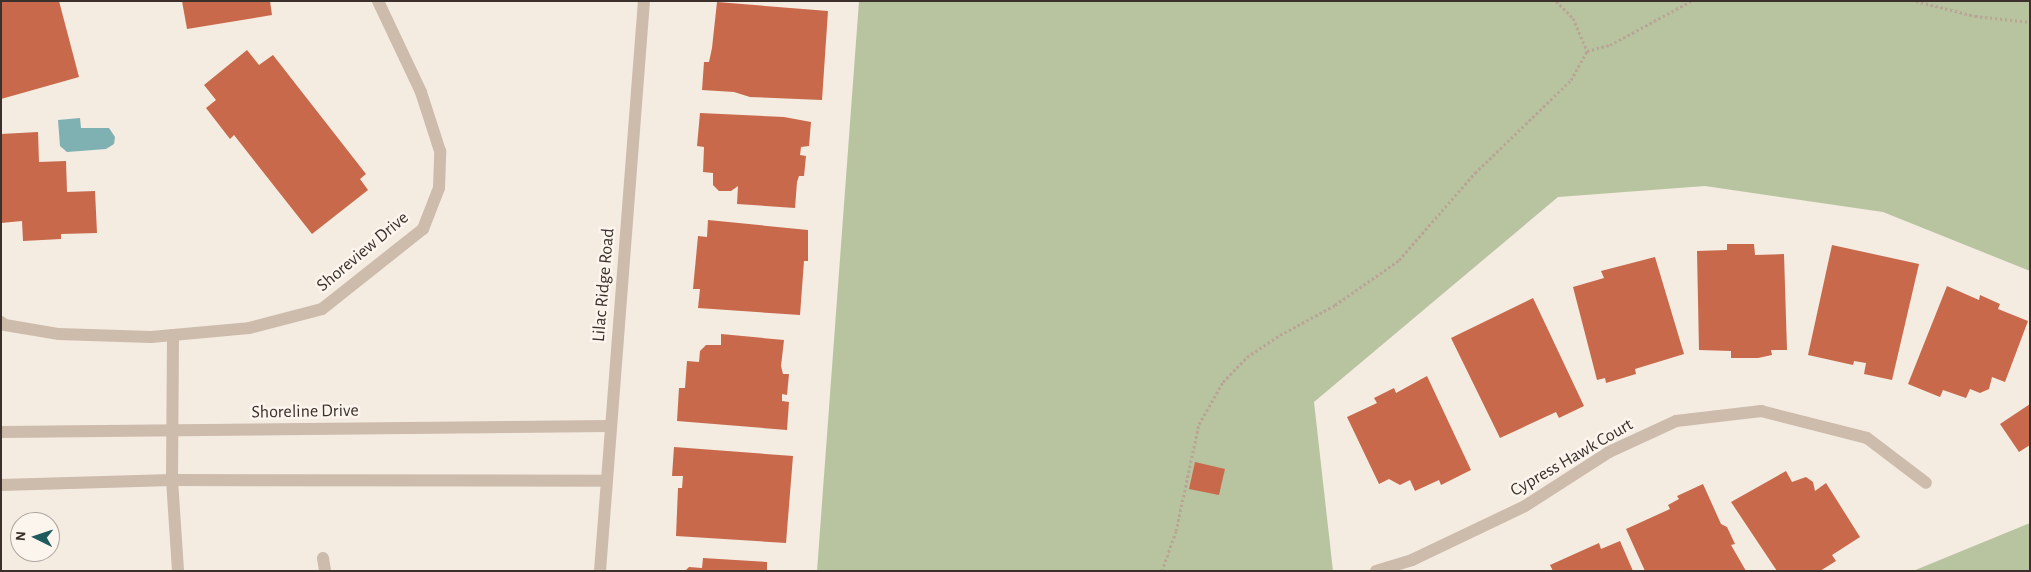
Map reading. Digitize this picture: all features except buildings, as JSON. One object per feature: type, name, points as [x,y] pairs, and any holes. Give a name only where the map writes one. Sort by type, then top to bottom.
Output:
[{"type":"street","name":"Shoreview Drive","points":[[1,322],[5,325],[59,334],[173,335],[249,328],[322,309],[423,228],[439,188],[440,151],[421,92],[378,1]]},
{"type":"street","name":"Lilac Ridge Road","points":[[600,571],[644,1]]},
{"type":"street","points":[[173,335],[172,480],[178,571]]},
{"type":"street","name":"Cypress Hawk Court","points":[[1376,571],[1412,560],[1525,506],[1609,452],[1676,421],[1761,411],[1867,438],[1926,483]]},
{"type":"street","name":"Shoreline Drive","points":[[1,432],[610,426]]},
{"type":"street","points":[[1,485],[172,480],[606,481]]},
{"type":"street","points":[[322,558],[325,571]]},
{"type":"path","points":[[1556,1],[1573,18],[1587,51]]},
{"type":"path","points":[[1162,571],[1176,531],[1199,424],[1223,382],[1247,357],[1280,334],[1335,305],[1399,260],[1475,173],[1572,80],[1587,51],[1610,45],[1691,1]]},
{"type":"path","points":[[1916,1],[1975,16],[2030,22]]},
{"type":"green space","points":[[859,1],[2030,1],[2030,271],[1883,212],[1705,186],[1558,197],[1314,402],[1333,571],[817,571]]},
{"type":"green space","points":[[2030,523],[2030,571],[1913,571]]},
{"type":"water","points":[[80,118],[81,128],[109,128],[115,137],[114,144],[106,149],[67,152],[60,146],[58,120]]}]
